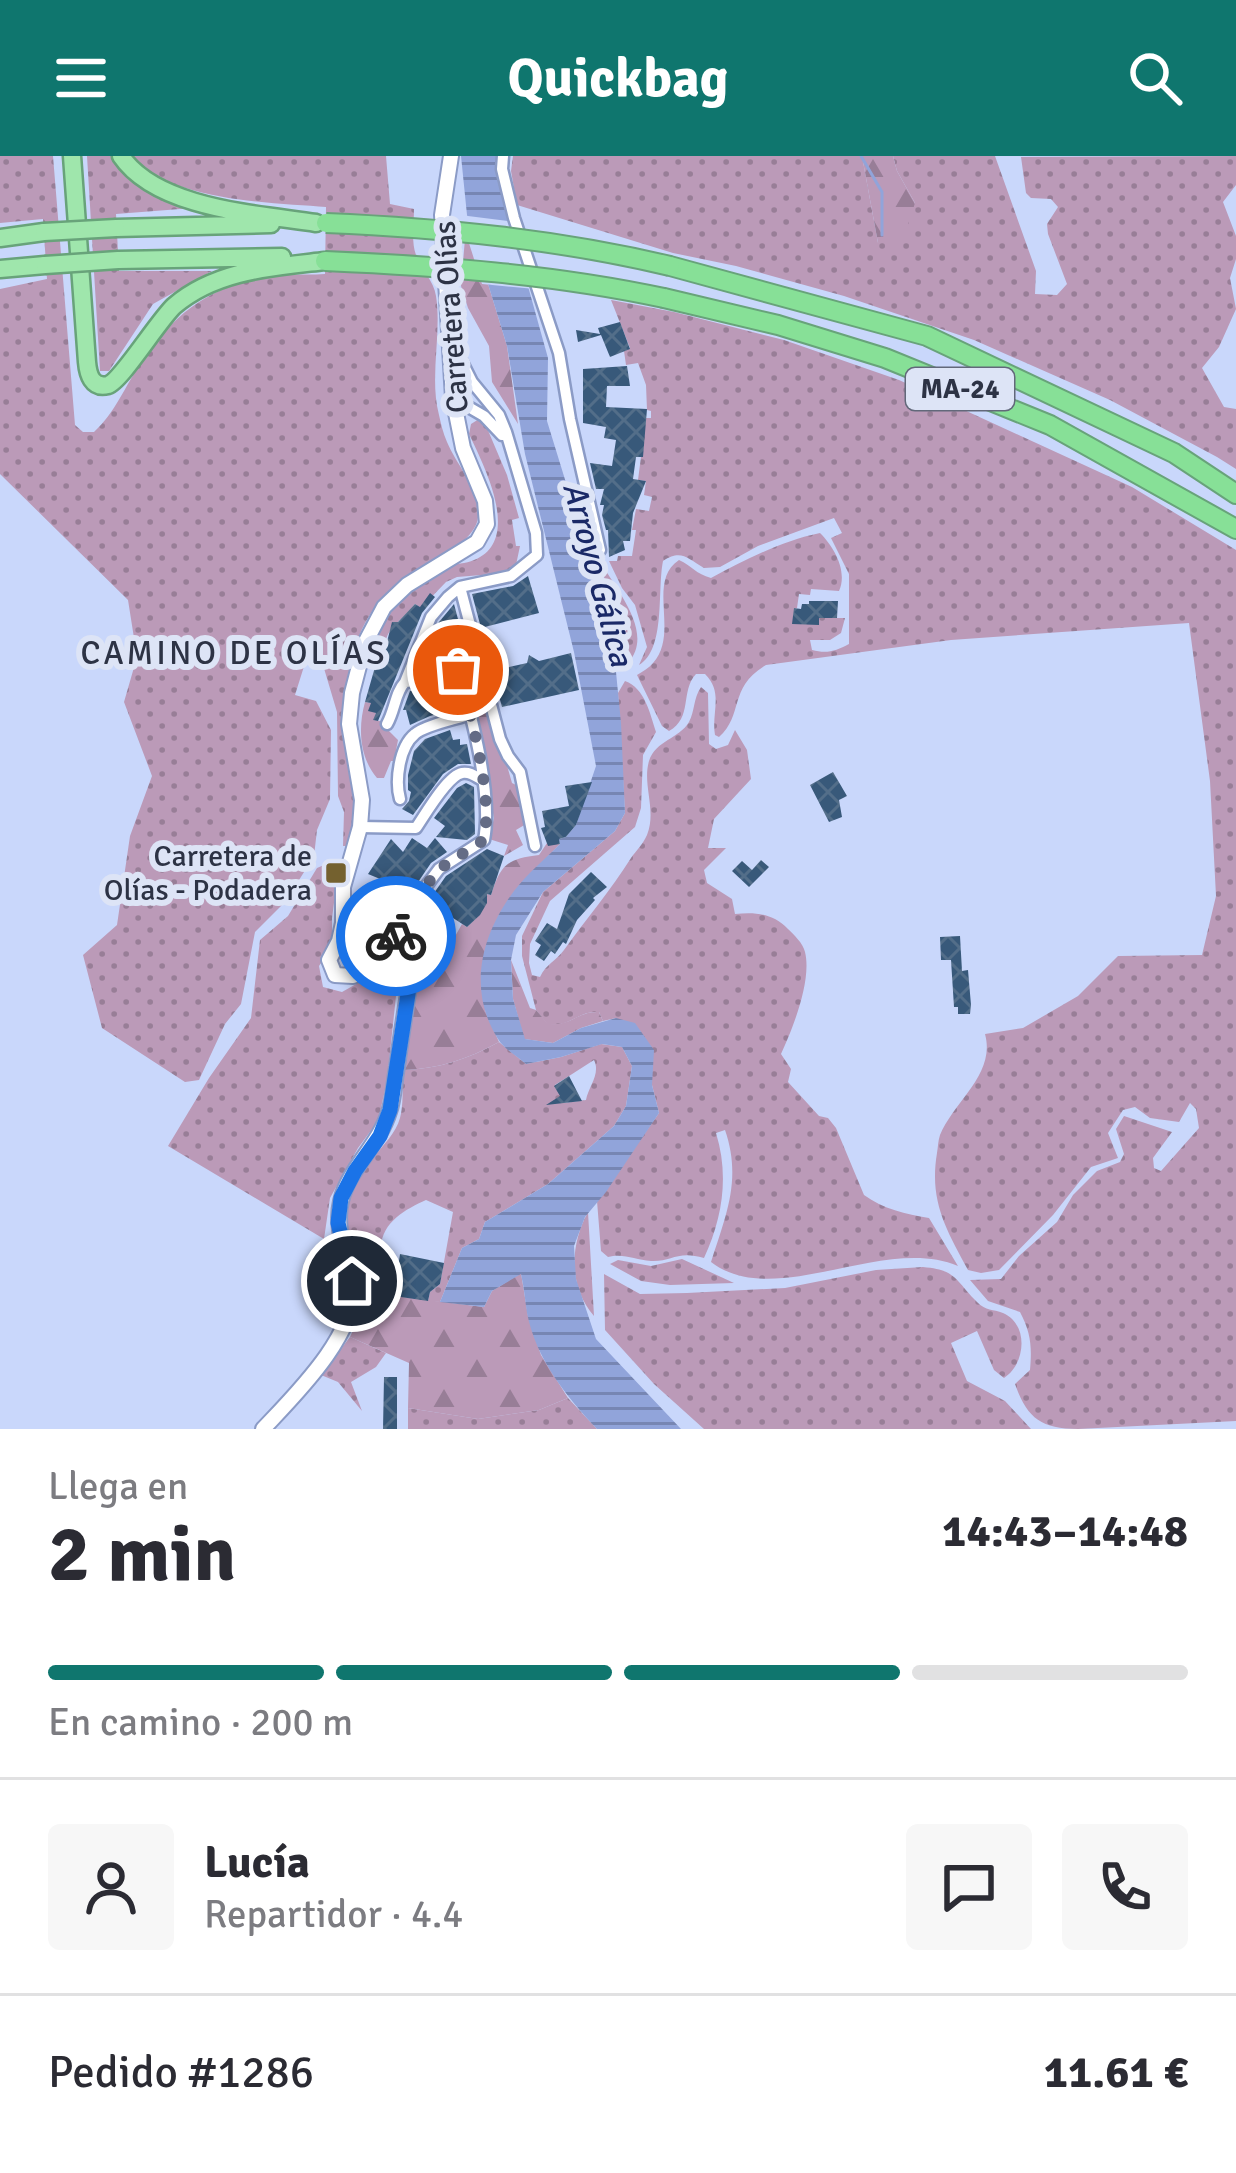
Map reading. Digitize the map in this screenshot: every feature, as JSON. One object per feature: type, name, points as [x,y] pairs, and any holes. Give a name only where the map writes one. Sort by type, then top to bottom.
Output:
[{"type":"highway","points":[[72,156],[86,362],[98,385],[116,380],[159,322],[194,292],[235,274],[325,261]]},
{"type":"highway","points":[[122,156],[142,178],[192,200],[321,223]]},
{"type":"highway","name":"MA-24","points":[[0,238],[116,228],[321,223],[420,227],[551,241],[670,266],[927,336],[1174,453],[1236,494]]},
{"type":"highway","name":"MA-24","points":[[0,269],[118,260],[278,257],[520,274],[609,286],[778,325],[885,358],[1050,425],[1236,529]]},
{"type":"main road","name":"Carretera Olías","points":[[397,961],[378,963],[353,976],[335,975],[329,960],[339,941],[344,887],[360,827],[362,800],[349,724],[365,644],[384,607],[407,585],[477,542],[487,524],[485,501],[463,448],[453,398],[442,215],[452,156]]},
{"type":"main road","points":[[263,1429],[324,1358],[351,1306],[352,1281],[338,1223],[341,1198],[380,1136],[390,1110],[411,975],[397,961]]},
{"type":"street","points":[[503,156],[514,218],[559,352],[600,550]]},
{"type":"street","points":[[387,724],[431,617],[448,597],[460,586],[511,576],[537,555],[536,533],[499,416],[472,382],[450,339]]},
{"type":"street","points":[[453,398],[473,394],[483,398]]},
{"type":"street","points":[[453,398],[484,416],[511,448]]},
{"type":"street","points":[[463,448],[465,424],[484,416]]},
{"type":"street","points":[[460,586],[500,739],[520,772],[535,846]]},
{"type":"street","points":[[397,961],[393,944],[418,896],[439,869],[484,840],[488,820],[471,715],[458,670],[406,682]]},
{"type":"street","points":[[400,799],[397,788],[404,750],[415,733],[471,715]]},
{"type":"street","points":[[360,827],[416,828],[451,778],[462,773],[482,780]]},
{"type":"green space","points":[[0,156],[53,156],[75,425],[83,432],[94,432],[101,425],[155,343],[202,300],[263,278],[325,274],[326,207],[195,191],[149,171],[133,156],[386,156],[390,204],[414,209],[414,250],[436,296],[436,401],[446,439],[475,497],[478,517],[464,541],[382,601],[357,641],[348,698],[353,817],[348,846],[343,846],[344,812],[338,796],[337,712],[323,665],[306,660],[295,695],[316,701],[331,730],[330,799],[317,830],[314,856],[286,901],[255,932],[241,1004],[225,1024],[199,1080],[185,1082],[102,1028],[83,955],[117,925],[130,836],[152,776],[124,702],[137,657],[128,600],[0,474],[0,289],[47,279],[43,219],[0,223]]},
{"type":"green space","points":[[87,156],[112,156],[148,189],[193,208],[116,214],[119,271],[212,271],[153,304],[109,371],[100,371]]},
{"type":"green space","points":[[513,156],[862,156],[878,243],[915,203],[893,156],[995,156],[1036,271],[1035,294],[1057,295],[1067,284],[1047,224],[1058,207],[1051,199],[1031,198],[1026,193],[1021,157],[1236,156],[1236,185],[1223,202],[1236,236],[1230,278],[1236,309],[1219,347],[1202,368],[1224,407],[1236,409],[1236,469],[1110,400],[974,340],[844,296],[673,253],[517,205]]},
{"type":"green space","points":[[862,156],[893,156],[915,203],[903,240],[878,243]]},
{"type":"green space","points":[[467,215],[507,346],[518,424],[492,382],[489,346],[461,286]]},
{"type":"green space","points":[[611,300],[784,340],[899,380],[1132,487],[1236,550],[1236,1421],[1078,1429],[1045,1424],[1030,1413],[1015,1384],[1030,1370],[1031,1362],[1029,1334],[1020,1312],[988,1301],[970,1280],[1001,1279],[1057,1222],[1073,1195],[1097,1171],[1120,1162],[1124,1154],[1116,1129],[1124,1116],[1172,1132],[1153,1158],[1154,1168],[1161,1171],[1199,1128],[1196,1109],[1190,1103],[1179,1122],[1150,1118],[1135,1107],[1123,1110],[1108,1133],[1118,1158],[1091,1167],[1053,1215],[999,1270],[968,1270],[946,1228],[935,1186],[940,1135],[985,1062],[985,1034],[1023,1028],[1078,996],[1118,956],[1202,955],[1216,896],[1210,781],[1189,623],[951,640],[766,665],[746,682],[732,720],[719,737],[714,727],[714,688],[705,674],[696,674],[681,719],[669,731],[637,675],[661,651],[665,581],[679,560],[711,578],[777,546],[820,533],[838,560],[839,591],[811,589],[810,595],[799,594],[794,609],[819,618],[845,618],[841,633],[830,640],[810,640],[812,650],[822,652],[849,644],[849,574],[831,538],[842,533],[834,518],[758,546],[720,567],[704,568],[679,555],[669,557],[663,561],[657,633],[648,657],[639,665],[647,647],[635,605],[609,561],[632,556],[636,509],[649,511],[652,497],[644,495],[646,481],[638,480],[646,418],[651,418],[651,411],[638,363],[626,365],[624,351],[630,348]]},
{"type":"green space","points":[[479,419],[507,475],[519,518],[512,520],[516,546],[520,546],[516,565],[506,573],[446,582],[421,608],[415,604],[390,632],[386,669],[364,665],[382,621],[399,598],[441,570],[474,560],[496,536],[496,502],[469,434],[471,424]]},
{"type":"green space","points":[[599,559],[635,624],[635,651],[628,663]]},
{"type":"green space","points":[[625,681],[642,695],[656,732],[643,755],[641,808],[635,827],[550,901],[530,944],[532,975],[540,977],[561,954],[645,838],[651,816],[649,761],[657,748],[689,722],[701,687],[708,693],[709,744],[716,749],[728,745],[735,730],[747,750],[751,779],[714,819],[708,848],[726,848],[704,870],[707,883],[732,899],[735,914],[763,915],[782,924],[805,952],[804,990],[781,1054],[791,1069],[788,1082],[836,1128],[864,1195],[903,1213],[929,1218],[958,1266],[929,1259],[897,1259],[766,1279],[737,1275],[711,1262],[732,1181],[725,1130],[716,1133],[722,1196],[704,1258],[687,1255],[651,1261],[608,1257],[601,1251],[597,1201],[659,1113],[652,1071],[616,1018],[603,1021],[599,1012],[592,1012],[548,1025],[536,1010],[522,956],[522,936],[543,892],[615,831],[625,813],[618,693]]},
{"type":"green space","points":[[365,702],[376,713],[374,720],[385,722],[398,740],[384,778],[377,778],[363,751]]},
{"type":"green space","points":[[488,704],[512,783],[520,787],[526,824],[516,830],[523,845],[504,856],[508,845],[489,839],[494,818],[473,709]]},
{"type":"green space","points":[[547,843],[560,844],[514,892],[485,1010],[499,1042],[453,1062],[403,1070],[418,966],[436,970],[462,924],[467,927],[481,912],[502,870],[512,861],[539,855]]},
{"type":"green space","points":[[324,865],[337,880],[332,947],[319,966],[323,987],[342,992],[381,970],[398,977],[378,1121],[330,1198],[324,1239],[168,1146],[251,1018],[260,940],[288,916],[317,868]]},
{"type":"green space","points":[[511,960],[530,1008],[548,1024],[592,1012],[599,1012],[603,1021],[553,1043],[524,1039],[513,999]]},
{"type":"green space","points":[[499,1042],[526,1064],[601,1044],[622,1047],[632,1066],[626,1106],[614,1126],[548,1184],[485,1222],[479,1239],[462,1248],[440,1302],[428,1301],[440,1284],[453,1212],[426,1200],[403,1212],[386,1230],[380,1286],[359,1273],[347,1212],[362,1173],[398,1123],[403,1070],[441,1065]],"holes":[[[594,1060],[586,1100],[564,1103],[555,1085]]]},
{"type":"green space","points":[[588,1212],[594,1316],[580,1292],[574,1265]]},
{"type":"green space","points":[[682,1259],[734,1283],[641,1281],[610,1264],[618,1260],[651,1266]]},
{"type":"green space","points":[[923,1267],[949,1274],[980,1305],[1003,1313],[1018,1326],[1020,1355],[1004,1378],[994,1370],[977,1331],[951,1343],[967,1381],[1005,1401],[1031,1429],[704,1429],[605,1330],[604,1274],[640,1294],[687,1293],[785,1288],[876,1270]]},
{"type":"green space","points":[[521,1273],[541,1355],[568,1398],[539,1410],[478,1419],[408,1408],[409,1363],[350,1337],[359,1302],[394,1296],[484,1307],[492,1291]]},
{"type":"green space","points":[[350,1337],[386,1353],[376,1367],[351,1382],[362,1411],[338,1382],[321,1375]]},
{"type":"green space","points":[[568,1398],[597,1429],[408,1429],[408,1408],[478,1419],[539,1410]]},
{"type":"water","points":[[461,156],[499,156],[497,175],[548,358],[547,421],[603,603],[621,723],[625,813],[615,831],[543,892],[516,935],[511,960],[513,999],[525,1039],[553,1043],[581,1028],[616,1018],[635,1023],[654,1050],[652,1085],[659,1113],[585,1217],[574,1246],[576,1279],[596,1339],[681,1429],[597,1429],[564,1390],[537,1346],[521,1274],[492,1291],[484,1307],[440,1302],[462,1248],[479,1239],[485,1222],[548,1184],[614,1126],[626,1106],[632,1066],[622,1047],[602,1044],[526,1064],[498,1039],[483,1001],[482,963],[493,926],[519,885],[576,825],[596,766],[574,652],[525,454],[507,346],[467,215]]},
{"type":"pier","points":[[460,215],[516,222],[535,289],[482,284]]},
{"type":"building","points":[[620,322],[630,349],[610,357],[601,335],[578,342],[576,330],[600,334],[598,328]]},
{"type":"building","points":[[627,366],[630,386],[607,386],[606,407],[647,409],[643,457],[636,457],[633,479],[646,481],[633,513],[630,541],[623,541],[625,550],[609,557],[604,505],[600,505],[604,489],[596,489],[590,463],[612,466],[616,440],[604,438],[606,427],[583,423],[583,369]]},
{"type":"building","points":[[528,576],[539,613],[481,628],[472,594],[513,586]]},
{"type":"building","points":[[430,593],[435,597],[422,613],[378,721],[373,720],[376,713],[368,711],[371,703],[365,702],[392,622],[398,622],[415,604],[420,607]]},
{"type":"building","points":[[809,601],[838,601],[837,618],[819,618],[819,625],[792,624],[794,608],[801,609]]},
{"type":"building","points":[[454,604],[479,707],[465,661],[420,671],[439,622]]},
{"type":"building","points":[[571,653],[579,690],[502,707],[492,671],[527,663],[529,655],[539,661]]},
{"type":"building","points":[[452,681],[459,708],[410,725],[403,710],[410,691]]},
{"type":"building","points":[[450,730],[453,740],[467,744],[471,764],[458,764],[443,774],[413,815],[402,809],[411,792],[408,775],[414,751],[425,739]]},
{"type":"building","points":[[833,772],[847,796],[839,800],[842,817],[829,822],[810,785]]},
{"type":"building","points":[[592,782],[576,825],[559,839],[560,844],[548,846],[541,828],[545,827],[542,811],[569,806],[565,786]]},
{"type":"building","points":[[466,783],[474,787],[475,834],[467,840],[436,837],[445,826],[434,818]]},
{"type":"building","points":[[412,838],[427,848],[435,838],[447,852],[431,863],[394,913],[384,904],[385,881],[368,874],[391,839],[403,852]]},
{"type":"building","points":[[487,849],[504,856],[480,915],[467,927],[453,918],[442,941],[420,927],[415,920],[446,876]]},
{"type":"building","points":[[761,860],[769,867],[749,887],[732,871],[742,861],[752,870]]},
{"type":"building","points":[[591,872],[607,887],[577,920],[566,944],[555,954],[551,951],[544,961],[535,955],[541,945],[535,941],[547,923],[557,929],[569,894]]},
{"type":"building","points":[[960,936],[962,971],[968,970],[970,1014],[958,1014],[954,1007],[951,960],[941,960],[940,937]]},
{"type":"building","points":[[569,1076],[582,1101],[546,1105],[560,1096],[554,1086]]},
{"type":"building","points":[[400,1254],[444,1263],[440,1284],[428,1301],[394,1296]]},
{"type":"building","points":[[384,1377],[397,1377],[397,1429],[383,1429]]},
{"type":"waterway","points":[[861,156],[882,192],[882,235]]},
{"type":"way so far","points":[[396,936],[439,869],[484,840],[488,820],[471,715],[458,670]]},
{"type":"place","name":"Carretera de Olías - Podadera","points":[[336,873]]},
{"type":"district","name":"CAMINO DE OLÍAS","points":[[234,652]]},
{"type":"route","points":[[352,1281],[338,1223],[341,1198],[380,1136],[390,1110],[411,975],[397,961],[396,936]]},
{"type":"water label","name":"Arroyo Gálica","points":[[599,574]]}]
